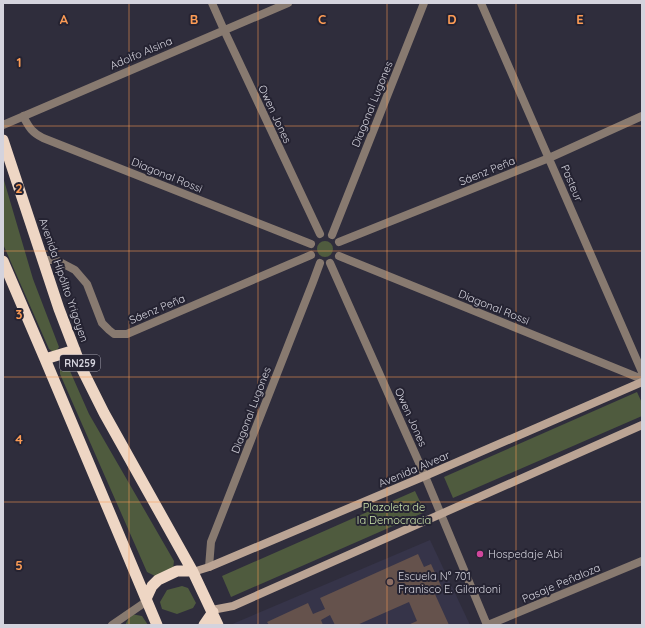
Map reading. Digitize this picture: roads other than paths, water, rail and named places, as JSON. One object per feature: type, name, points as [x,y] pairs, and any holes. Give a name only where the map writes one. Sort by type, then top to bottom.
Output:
[{"type":"highway","name":"Avenida Hipólito Yrigoyen","points":[[3,140],[42,260],[82,369],[104,413],[193,571]]},
{"type":"highway","name":"RN259","points":[[3,261],[157,625]]},
{"type":"highway","points":[[45,359],[75,350]]},
{"type":"highway","points":[[146,600],[152,586],[158,580],[177,571],[193,571]]},
{"type":"highway","name":"RN259","points":[[193,571],[218,625]]},
{"type":"highway","points":[[204,625],[212,611]]},
{"type":"main road","name":"Avenida Alvear","points":[[193,571],[209,567],[425,476],[642,380]]},
{"type":"main road","points":[[212,611],[233,606],[642,425]]},
{"type":"street","name":"Owen Jones","points":[[212,3],[320,234]]},
{"type":"street","name":"Adolfo Alsina","points":[[3,125],[288,3]]},
{"type":"street","name":"Diagonal Lugones","points":[[332,235],[424,3]]},
{"type":"street","name":"Pasteur","points":[[481,3],[642,372]]},
{"type":"street","name":"Diagonal Rossi","points":[[23,116],[29,128],[42,138],[311,244]]},
{"type":"street","name":"Sáenz Peña","points":[[339,242],[549,158],[642,116]]},
{"type":"street","points":[[325,233],[332,235],[338,239],[341,249],[338,256],[330,263],[320,263],[311,255],[311,244],[320,234],[325,233]]},
{"type":"street","name":"Sáenz Peña","points":[[42,260],[56,260],[75,270],[87,284],[102,323],[114,334],[127,334],[311,255]]},
{"type":"street","name":"Diagonal Rossi","points":[[338,256],[642,380]]},
{"type":"street","name":"Diagonal Lugones","points":[[209,567],[212,542],[320,263]]},
{"type":"street","name":"Owen Jones","points":[[330,263],[425,476],[487,625]]},
{"type":"street","name":"Pasaje Peñaloza","points":[[487,625],[642,561]]},
{"type":"street","points":[[112,625],[146,600]]},
{"type":"place","name":"Hospedaje Abi","points":[[480,554]]},
{"type":"place","name":"Escuela N° 701 Franisco E. Gilardoni","points":[[390,582]]},
{"type":"park label","name":"Plazoleta de la Democracia","points":[[394,513]]}]
